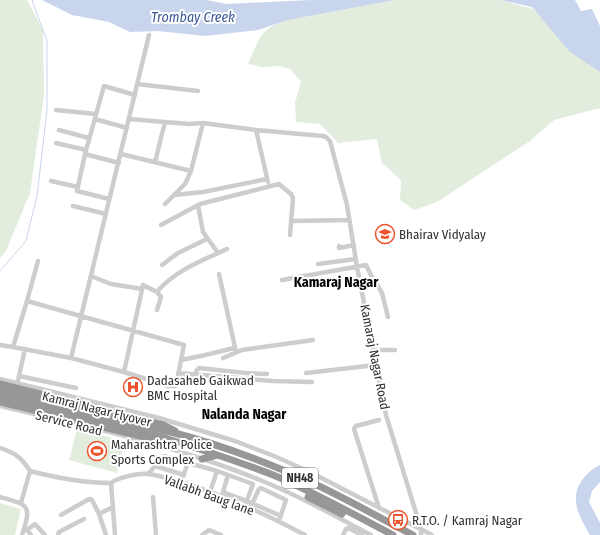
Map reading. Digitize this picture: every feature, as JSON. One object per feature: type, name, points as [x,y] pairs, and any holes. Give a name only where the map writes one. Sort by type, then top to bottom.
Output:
[{"type":"highway","points":[[0,384],[17,386],[164,424],[182,435]]},
{"type":"highway","name":"Kamraj Nagar Flyover","points":[[0,390],[166,435],[187,446]]},
{"type":"highway","name":"Kamraj Nagar Flyover","points":[[0,397],[166,435],[182,435]]},
{"type":"highway","points":[[0,402],[12,407],[159,441],[187,446]]},
{"type":"highway","name":"NH48","points":[[182,435],[239,453],[308,482],[413,535]]},
{"type":"highway","name":"NH48","points":[[187,446],[217,455],[277,477],[393,535]]},
{"type":"highway","points":[[202,459],[217,455]]},
{"type":"highway","points":[[277,477],[293,489],[371,532],[383,535]]},
{"type":"street","points":[[71,358],[149,35]]},
{"type":"street","points":[[137,84],[198,91]]},
{"type":"street","points":[[109,199],[77,191],[85,152],[104,86],[135,94]]},
{"type":"street","points":[[56,110],[96,117],[127,128]]},
{"type":"street","name":"Kamaraj Nagar Road","points":[[129,119],[189,124],[203,123],[256,130],[323,136],[330,140],[347,204],[357,266],[386,415],[421,529],[421,535]]},
{"type":"street","points":[[155,162],[165,122]]},
{"type":"street","points":[[165,204],[185,184],[191,171],[203,123]]},
{"type":"street","points":[[59,130],[90,138]]},
{"type":"street","points":[[256,130],[269,186]]},
{"type":"street","points":[[56,143],[119,163]]},
{"type":"street","points":[[121,154],[191,171]]},
{"type":"street","points":[[174,195],[203,192],[267,179]]},
{"type":"street","points":[[52,182],[78,187]]},
{"type":"street","points":[[161,225],[198,205],[279,184],[293,196],[294,200],[290,235]]},
{"type":"street","points":[[198,205],[202,230],[218,253]]},
{"type":"street","points":[[73,206],[106,214]]},
{"type":"street","points":[[292,221],[349,220]]},
{"type":"street","points":[[162,265],[178,253],[208,238]]},
{"type":"street","points":[[339,246],[339,248],[354,245]]},
{"type":"street","points":[[157,292],[163,284],[173,277],[227,249]]},
{"type":"street","points":[[318,264],[356,259]]},
{"type":"street","points":[[12,347],[27,301],[38,260]]},
{"type":"street","points":[[282,280],[365,264],[368,266],[372,278],[382,293],[388,317]]},
{"type":"street","points":[[219,274],[235,350]]},
{"type":"street","points":[[91,276],[111,284],[142,289]]},
{"type":"street","points":[[124,372],[143,285],[157,292],[161,297],[157,310]]},
{"type":"street","points":[[0,345],[71,358],[124,372],[168,386],[176,386],[184,345],[27,301]]},
{"type":"street","points":[[181,360],[235,350],[313,340]]},
{"type":"street","points":[[12,407],[25,349]]},
{"type":"street","points":[[223,358],[235,350]]},
{"type":"street","points":[[373,350],[395,350]]},
{"type":"street","points":[[306,373],[376,365]]},
{"type":"street","points":[[196,374],[199,368],[267,374]]},
{"type":"street","points":[[178,373],[273,381],[312,382]]},
{"type":"street","points":[[19,376],[76,388]]},
{"type":"street","points":[[0,379],[17,386],[158,418],[235,441],[274,456],[308,472],[432,535]]},
{"type":"street","name":"Service Road","points":[[0,406],[12,407],[202,459],[260,480],[371,532]]},
{"type":"street","points":[[379,508],[354,429],[356,426],[380,420]]},
{"type":"street","points":[[0,448],[13,452],[30,471],[21,503]]},
{"type":"street","points":[[148,474],[164,456],[217,471],[253,484],[246,503],[223,492],[228,475]]},
{"type":"street","points":[[181,482],[188,463]]},
{"type":"street","points":[[154,466],[184,475]]},
{"type":"street","name":"Vallabh Baug lane","points":[[30,471],[86,483],[111,483],[117,478],[148,474],[181,482],[246,503],[280,519],[305,535]]},
{"type":"street","points":[[210,492],[217,471]]},
{"type":"street","points":[[111,483],[115,535]]},
{"type":"street","points":[[251,506],[261,488],[286,500],[280,519]]},
{"type":"street","points":[[0,497],[21,503],[26,507],[28,513],[22,535]]},
{"type":"street","points":[[153,497],[156,535]]},
{"type":"street","points":[[61,515],[89,499],[92,500],[99,514],[106,535]]},
{"type":"street","points":[[99,514],[113,507]]},
{"type":"street","points":[[58,535],[59,532],[84,519]]},
{"type":"street","points":[[31,535],[27,530],[36,524],[45,535]]},
{"type":"street","points":[[343,535],[348,528],[362,535]]},
{"type":"street","points":[[202,535],[209,530],[221,535]]},
{"type":"green space","points":[[0,0],[27,0],[43,30],[44,95],[30,193],[6,251],[0,258]]},
{"type":"green space","points":[[395,0],[500,0],[533,9],[573,50],[600,70],[600,109],[554,120],[530,141],[437,202],[414,210],[400,200],[401,180],[382,163],[377,139],[338,143],[320,124],[296,122],[295,103],[301,81],[290,69],[280,66],[263,67],[248,64],[258,41],[266,31],[278,23]]},
{"type":"green space","name":"Maharashtra Police Sports Complex","points":[[77,429],[125,441],[117,473],[69,460]]},
{"type":"green space","points":[[0,503],[21,509],[15,535],[0,535]]},
{"type":"water","name":"Trombay Creek","points":[[42,0],[207,0],[226,4],[311,0],[395,0],[288,20],[258,30],[205,36],[158,31],[130,32],[109,22],[72,15]]},
{"type":"water","points":[[500,0],[575,0],[581,11],[592,9],[600,26],[600,72],[570,52],[532,7]]},
{"type":"water","points":[[600,465],[600,482],[592,491],[589,502],[600,523],[600,535],[590,535],[579,513],[576,504],[576,494],[586,475]]},
{"type":"waterway","points":[[0,271],[26,241],[37,196],[47,110],[47,41],[32,0]]},
{"type":"place","name":"Bhairav Vidyalay","points":[[385,234]]},
{"type":"place","name":"Dadasaheb Gaikwad BMC Hospital","points":[[133,387]]},
{"type":"place","name":"Maharashtra Police Sports Complex","points":[[97,451]]},
{"type":"place","name":"R.T.O. / Kamraj Nagar","points":[[398,520]]},
{"type":"district","name":"Kamaraj Nagar","points":[[336,282]]},
{"type":"district","name":"Nalanda Nagar","points":[[244,414]]}]
